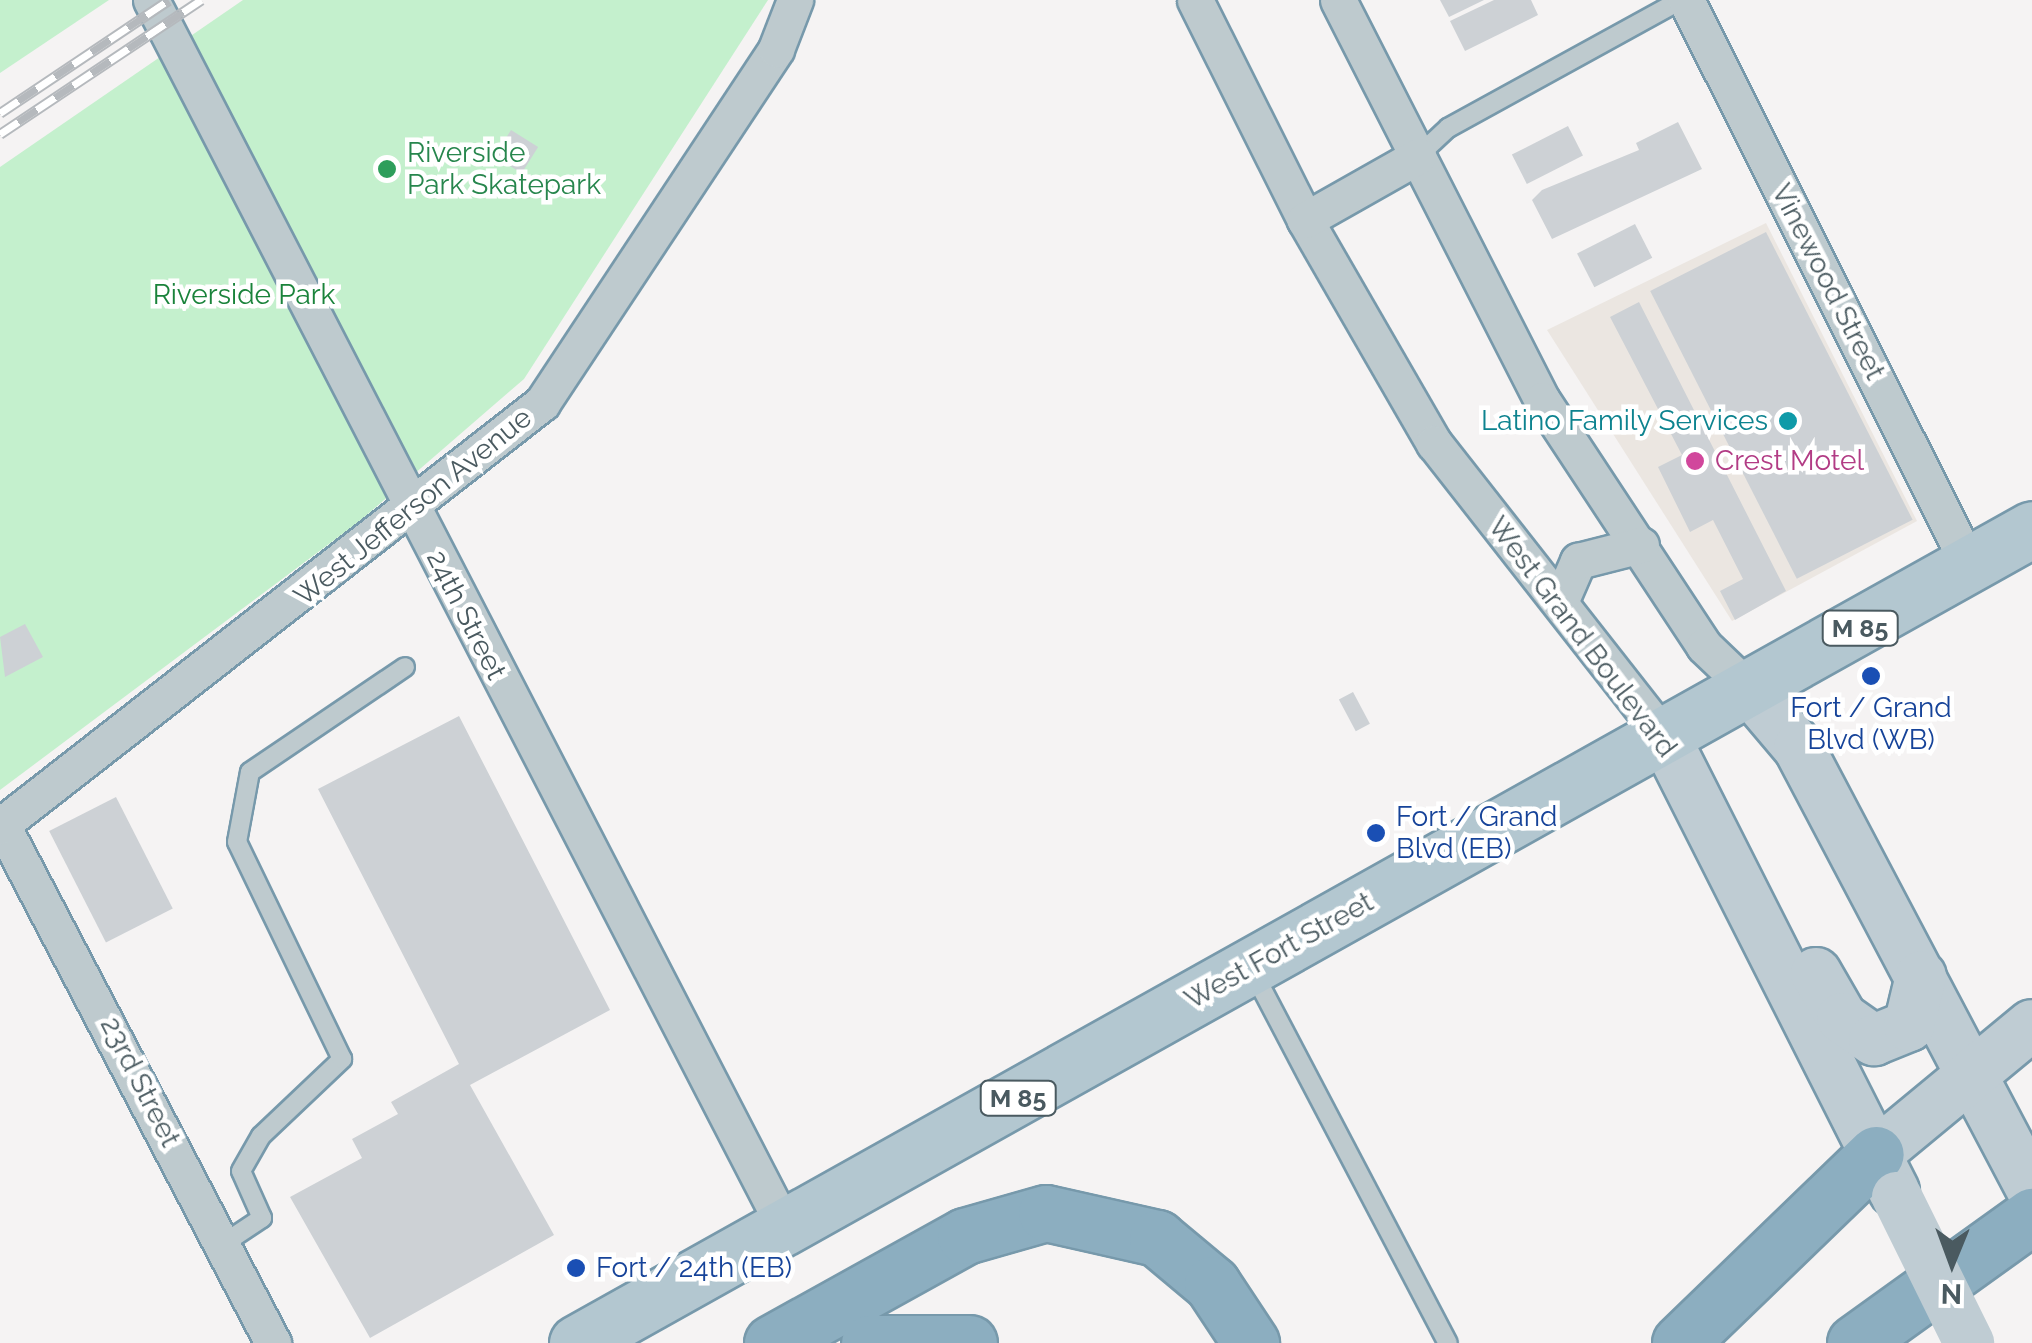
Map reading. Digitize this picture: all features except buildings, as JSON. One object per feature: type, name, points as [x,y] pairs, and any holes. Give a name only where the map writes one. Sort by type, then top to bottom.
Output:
[{"type":"highway","points":[[1680,1343],[1887,1176]]},
{"type":"highway","points":[[772,1343],[965,1236],[1046,1213],[1157,1238],[1212,1284],[1251,1343]]},
{"type":"highway","points":[[1855,1343],[2032,1216]]},
{"type":"highway","points":[[1910,1343],[2032,1226]]},
{"type":"highway","points":[[869,1343],[969,1343]]},
{"type":"main road","name":"West Fort Street","points":[[577,1343],[2032,529]]},
{"type":"street","name":"24th Street","points":[[151,0],[784,1228]]},
{"type":"street","name":"West Jefferson Avenue","points":[[1,825],[414,511],[542,403],[776,49],[795,0]]},
{"type":"street","name":"West Grand Boulevard","points":[[1195,0],[1305,220],[1456,476],[1561,600],[1664,736],[1705,809],[1970,1343]]},
{"type":"street","points":[[1338,0],[1542,400],[1704,646],[1750,690],[1798,748],[2032,1190]]},
{"type":"street","name":"Vinewood Street","points":[[1683,0],[1970,565]]},
{"type":"street","points":[[1305,220],[1418,156]]},
{"type":"street","points":[[1561,600],[1578,560],[1640,545]]},
{"type":"street","points":[[1705,809],[1767,878],[1852,1028],[1874,1040],[1903,1033],[1921,976]]},
{"type":"street","name":"23rd Street","points":[[1,825],[273,1343]]},
{"type":"street","points":[[1887,1176],[1972,1074],[2032,1026]]},
{"type":"lane","points":[[1418,156],[1448,128],[1683,0]]},
{"type":"lane","points":[[222,1244],[262,1218],[240,1170],[261,1136],[342,1058],[237,842],[250,772],[405,667]]},
{"type":"lane","points":[[1251,967],[1448,1343]]},
{"type":"shaded area","points":[[1766,223],[1917,521],[1732,621],[1547,330]]},
{"type":"green space","points":[[0,0],[109,0],[0,73]]},
{"type":"green space","name":"Riverside Park","points":[[243,0],[768,0],[524,379],[361,520],[0,790],[0,167]]},
{"type":"railway","points":[[0,113],[169,0]]},
{"type":"railway","points":[[0,134],[201,0]]},
{"type":"place","name":"Riverside Park Skatepark","points":[[387,169]]},
{"type":"place","name":"Latino Family Services","points":[[1788,421]]},
{"type":"place","name":"Crest Motel","points":[[1695,461]]},
{"type":"place","name":"Fort / Grand Blvd (WB)","points":[[1871,676]]},
{"type":"place","name":"Fort / Grand Blvd (EB)","points":[[1376,833]]},
{"type":"place","name":"Fort / 24th (EB)","points":[[576,1268]]}]
